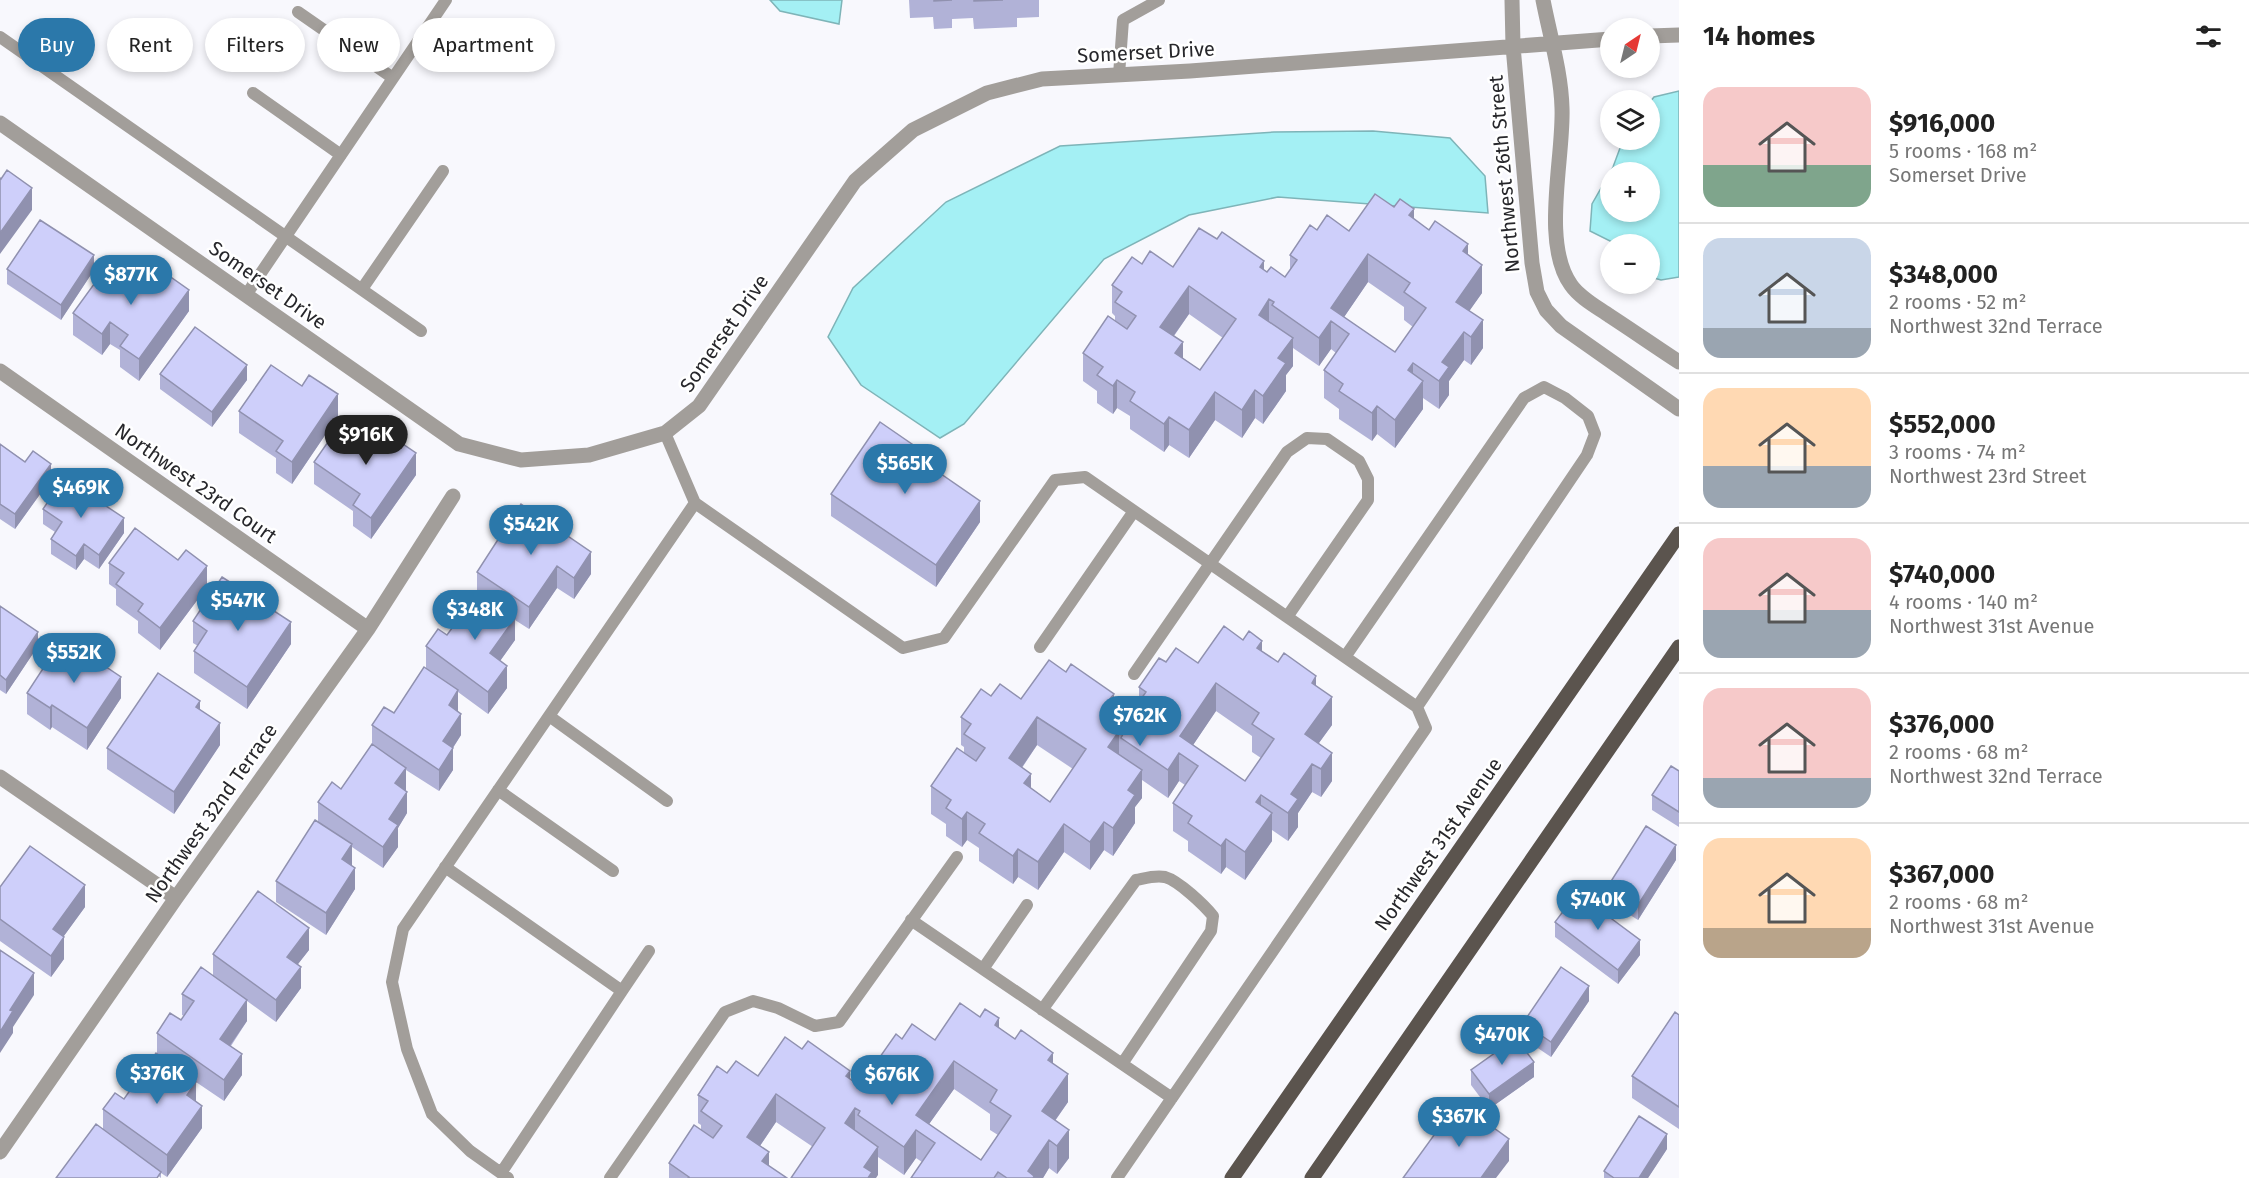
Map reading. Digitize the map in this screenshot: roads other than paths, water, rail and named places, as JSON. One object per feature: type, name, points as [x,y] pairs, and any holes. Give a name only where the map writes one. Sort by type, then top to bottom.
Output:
[{"type":"main road","name":"Northwest 31st Avenue","points":[[1232,1178],[1679,534]]},
{"type":"main road","points":[[1312,1178],[1679,647]]},
{"type":"street","points":[[1512,0],[1513,46]]},
{"type":"street","points":[[1543,0],[1560,84],[1562,109],[1555,198],[1559,254],[1564,273],[1572,286],[1588,301],[1679,362]]},
{"type":"street","points":[[1660,36],[1679,35]]},
{"type":"street","name":"Somerset Drive","points":[[0,123],[459,444],[520,460],[589,454],[665,433],[699,406],[855,181],[913,130],[987,93],[1042,79],[1600,40]]},
{"type":"street","name":"Northwest 26th Street","points":[[1513,46],[1532,263],[1537,292],[1546,310],[1561,326],[1679,409]]},
{"type":"street","name":"Northwest 23rd Court","points":[[0,371],[368,629]]},
{"type":"street","name":"Northwest 32nd Terrace","points":[[0,1152],[176,898],[368,629],[453,496]]},
{"type":"street","points":[[0,777],[176,898]]},
{"type":"lane","points":[[1119,75],[1123,20],[1159,0]]},
{"type":"lane","points":[[246,295],[443,1]]},
{"type":"lane","points":[[298,12],[393,78]]},
{"type":"lane","points":[[0,37],[421,331]]},
{"type":"lane","points":[[253,93],[341,155]]},
{"type":"lane","points":[[362,289],[443,171]]},
{"type":"lane","points":[[1345,657],[1524,398],[1544,387],[1565,398],[1588,416],[1595,434],[1587,455],[1417,707]]},
{"type":"lane","points":[[665,433],[695,503],[903,648],[944,638],[1055,480],[1085,477],[1417,707],[1426,728],[1117,1178]]},
{"type":"lane","points":[[1134,674],[1287,452],[1307,438],[1327,439],[1359,461],[1368,479],[1368,500],[1287,617]]},
{"type":"lane","points":[[649,951],[505,1176],[470,1151],[432,1114],[407,1049],[392,982],[403,929],[695,503]]},
{"type":"lane","points":[[1040,647],[1134,511]]},
{"type":"lane","points":[[549,716],[667,801]]},
{"type":"lane","points":[[498,790],[613,871]]},
{"type":"lane","points":[[610,1178],[725,1012],[753,1001],[778,1008],[815,1026],[839,1022],[957,857]]},
{"type":"lane","points":[[445,867],[622,991]]},
{"type":"lane","points":[[1042,1010],[1136,880],[1155,876],[1167,878],[1204,905],[1213,916],[1211,931],[1122,1064]]},
{"type":"lane","points":[[983,969],[1027,905]]},
{"type":"lane","points":[[911,920],[1172,1098]]},
{"type":"water","points":[[770,0],[842,0],[839,24],[780,11]]},
{"type":"water","points":[[1679,91],[1679,277],[1660,280],[1660,234],[1600,234],[1600,236],[1590,231],[1592,204],[1600,190],[1600,222],[1660,222],[1660,162],[1615,162],[1619,150],[1660,150],[1660,96]]},
{"type":"water","points":[[1373,131],[1450,138],[1485,176],[1488,213],[1278,197],[1189,215],[1104,259],[964,424],[940,438],[861,385],[828,337],[853,288],[946,202],[1060,146],[1274,132]]}]
